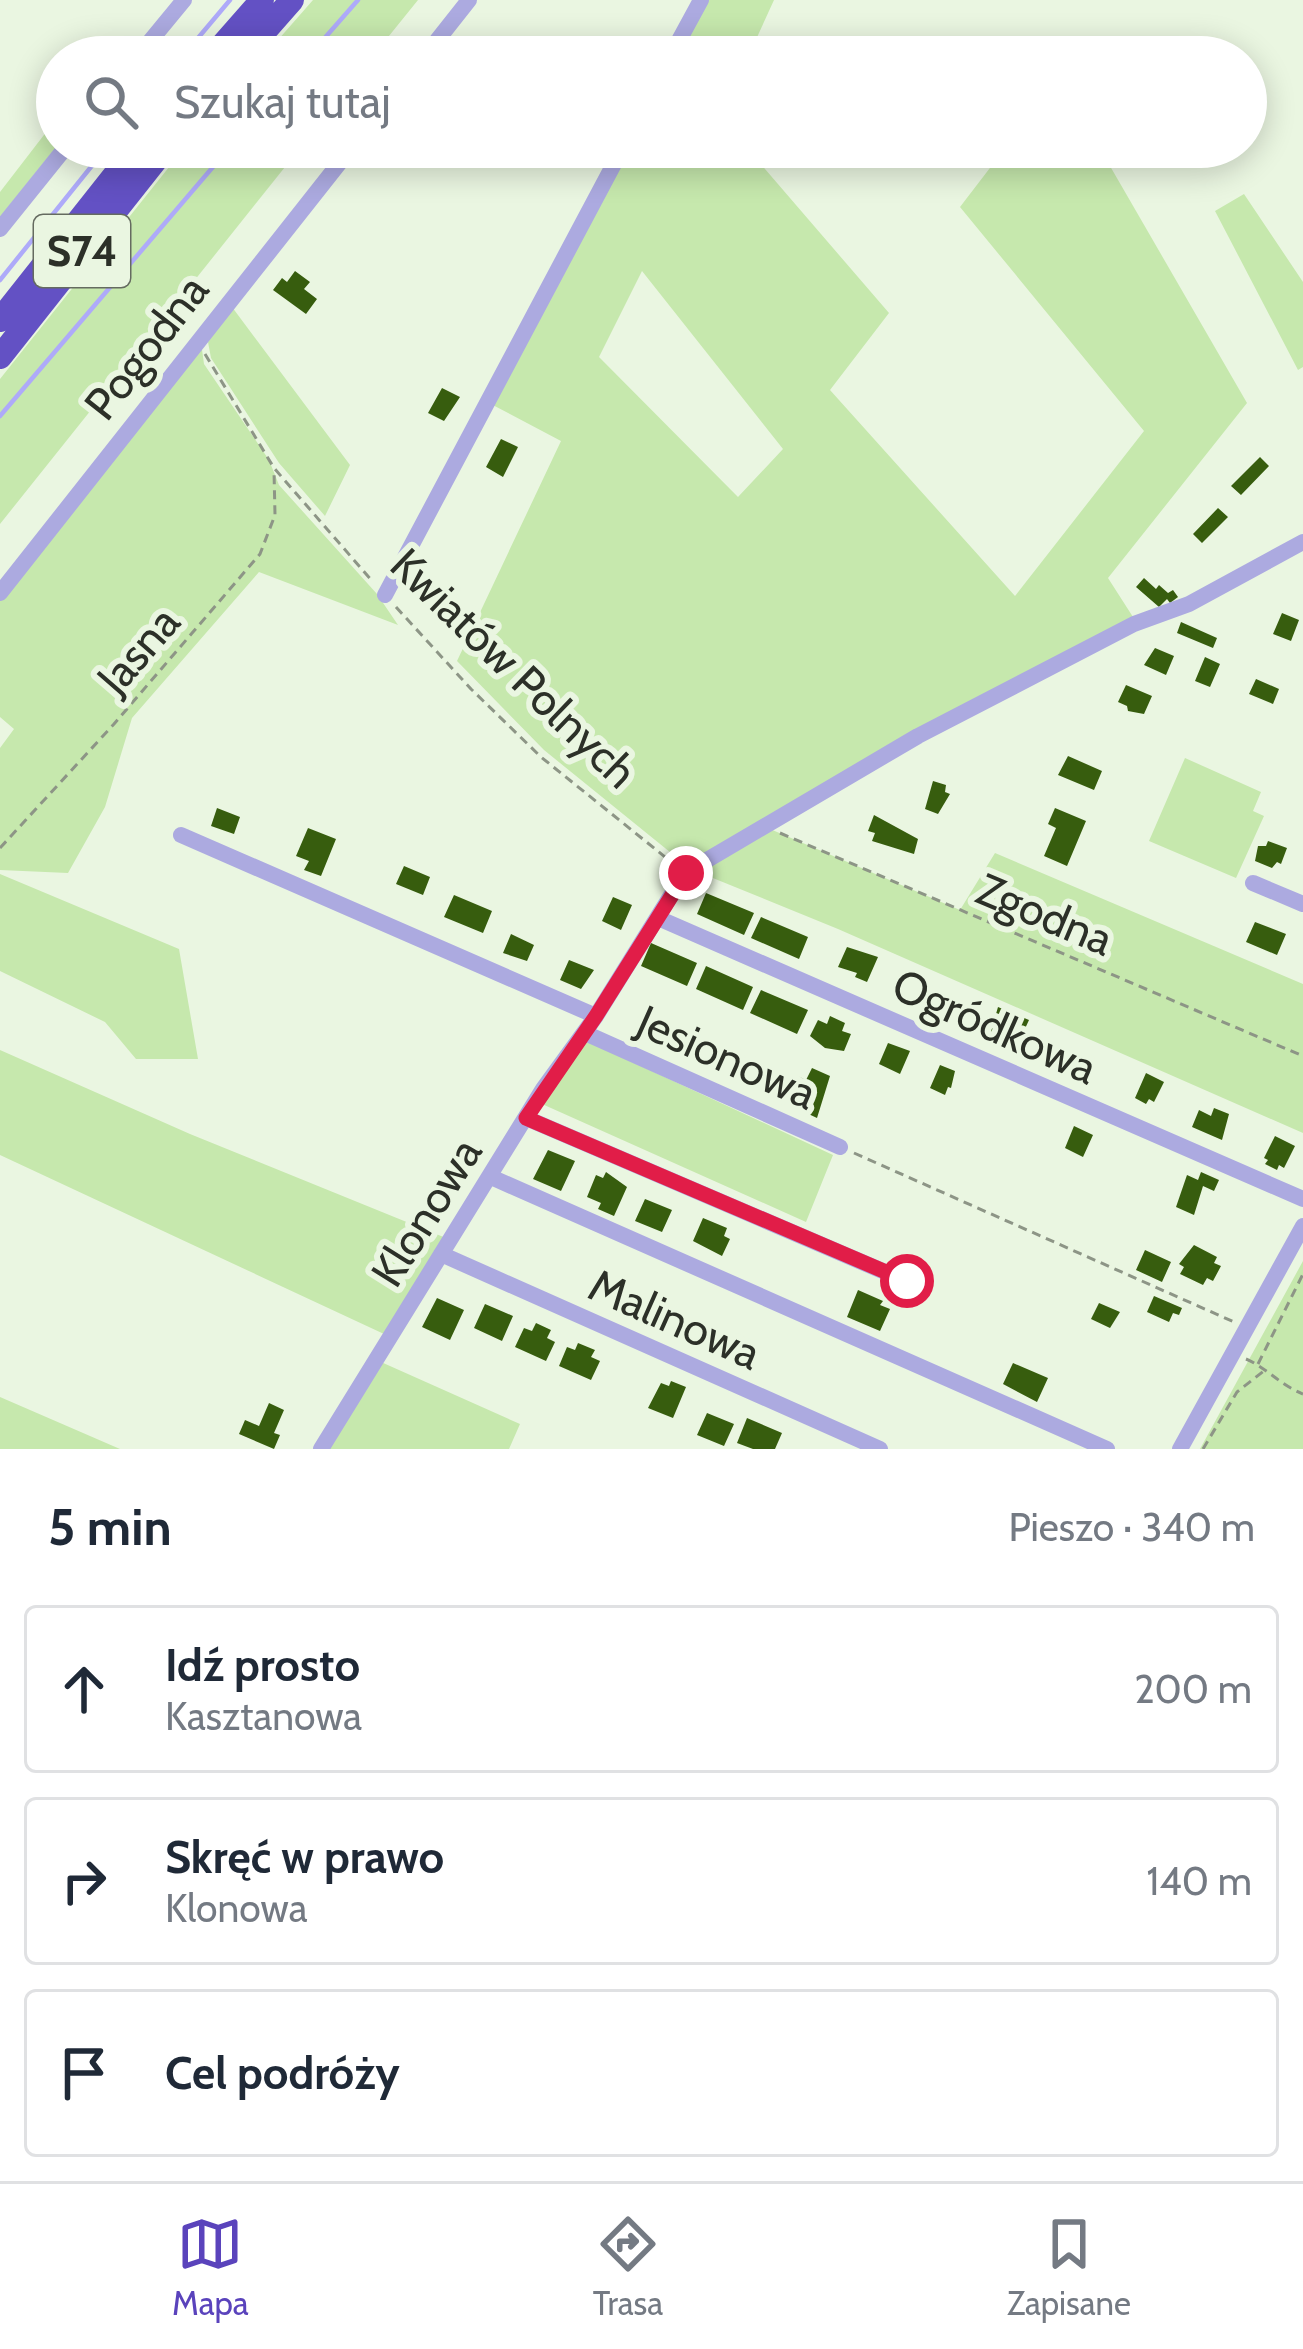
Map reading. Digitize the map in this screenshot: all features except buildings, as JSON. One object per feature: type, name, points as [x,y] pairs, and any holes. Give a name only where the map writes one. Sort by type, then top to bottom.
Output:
[{"type":"highway","points":[[230,36],[262,0]]},
{"type":"highway","points":[[260,36],[292,0]]},
{"type":"highway","name":"S74","points":[[0,320],[120,168]]},
{"type":"highway","name":"S74","points":[[0,357],[149,168]]},
{"type":"street","points":[[154,36],[184,0]]},
{"type":"street","points":[[441,36],[469,0]]},
{"type":"street","points":[[681,36],[700,0]]},
{"type":"street","points":[[0,229],[49,168]]},
{"type":"street","name":"Pogodna","points":[[0,593],[335,168]]},
{"type":"street","points":[[385,596],[612,168]]},
{"type":"street","points":[[686,873],[935,728],[1134,624],[1189,604],[1303,542]]},
{"type":"street","points":[[181,835],[596,1016]]},
{"type":"street","name":"Klonowa","points":[[320,1449],[526,1118],[686,873]]},
{"type":"street","points":[[1253,884],[1303,904]]},
{"type":"street","name":"Ogródkowa","points":[[658,918],[1303,1199]]},
{"type":"street","name":"Jesionowa","points":[[585,1033],[840,1147]]},
{"type":"street","points":[[526,1118],[907,1281]]},
{"type":"street","points":[[491,1177],[1107,1449]]},
{"type":"street","points":[[1180,1449],[1303,1226]]},
{"type":"street","name":"Malinowa","points":[[441,1254],[880,1449]]},
{"type":"path","name":"Kwiatów Polnych","points":[[200,335],[206,359],[274,468],[385,596],[541,757],[686,873]]},
{"type":"path","name":"Jasna","points":[[0,848],[115,724],[260,554],[275,515],[274,468]]},
{"type":"path","name":"Zgodna","points":[[764,827],[1303,1056]]},
{"type":"path","points":[[840,1147],[1247,1328]]},
{"type":"path","points":[[1258,1364],[1303,1274]]},
{"type":"path","points":[[1234,1352],[1258,1364],[1281,1385],[1303,1394]]},
{"type":"path","points":[[1203,1449],[1237,1392],[1265,1370]]},
{"type":"green space","points":[[313,0],[418,0],[389,36],[281,36]]},
{"type":"green space","points":[[701,0],[774,0],[758,36],[681,36]]},
{"type":"green space","points":[[36,145],[39,168],[0,217],[0,192]]},
{"type":"green space","points":[[168,168],[284,168],[0,524],[0,379]]},
{"type":"green space","points":[[612,168],[764,168],[889,313],[830,390],[1015,596],[1144,431],[960,207],[990,168],[1111,168],[1247,403],[1108,578],[1133,617],[689,862],[681,861],[544,750],[457,661],[561,441],[487,402]],"holes":[[[642,271],[783,449],[738,497],[599,357]]]},
{"type":"green space","points":[[1244,194],[1303,282],[1303,367],[1298,370],[1215,211]]},
{"type":"green space","points":[[232,307],[350,465],[325,516],[279,463],[211,358],[208,342]]},
{"type":"green space","points":[[200,335],[204,364],[269,460],[279,485],[377,594],[398,625],[259,572],[132,718],[105,807],[68,873],[0,870],[0,748],[14,729],[0,717],[0,593]]},
{"type":"green space","points":[[1185,758],[1261,792],[1253,811],[1264,816],[1236,878],[1149,841]]},
{"type":"green space","points":[[770,829],[960,910],[995,853],[1303,984],[1303,1133],[698,872]]},
{"type":"green space","points":[[0,874],[179,949],[198,1059],[136,1059],[105,1022],[0,971]]},
{"type":"green space","points":[[587,1041],[833,1155],[806,1222],[542,1104]]},
{"type":"green space","points":[[0,1050],[190,1134],[446,1238],[384,1334],[0,1155]]},
{"type":"green space","points":[[1303,1261],[1303,1449],[1200,1449]]},
{"type":"green space","points":[[381,1362],[520,1424],[509,1449],[327,1449]]},
{"type":"green space","points":[[0,1397],[120,1449],[0,1449]]},
{"type":"waterway","points":[[200,36],[230,0]]},
{"type":"waterway","points":[[326,36],[358,0]]},
{"type":"waterway","points":[[0,280],[90,168]]},
{"type":"waterway","points":[[0,416],[212,168]]},
{"type":"route","points":[[686,873],[526,1118],[907,1281]]}]
